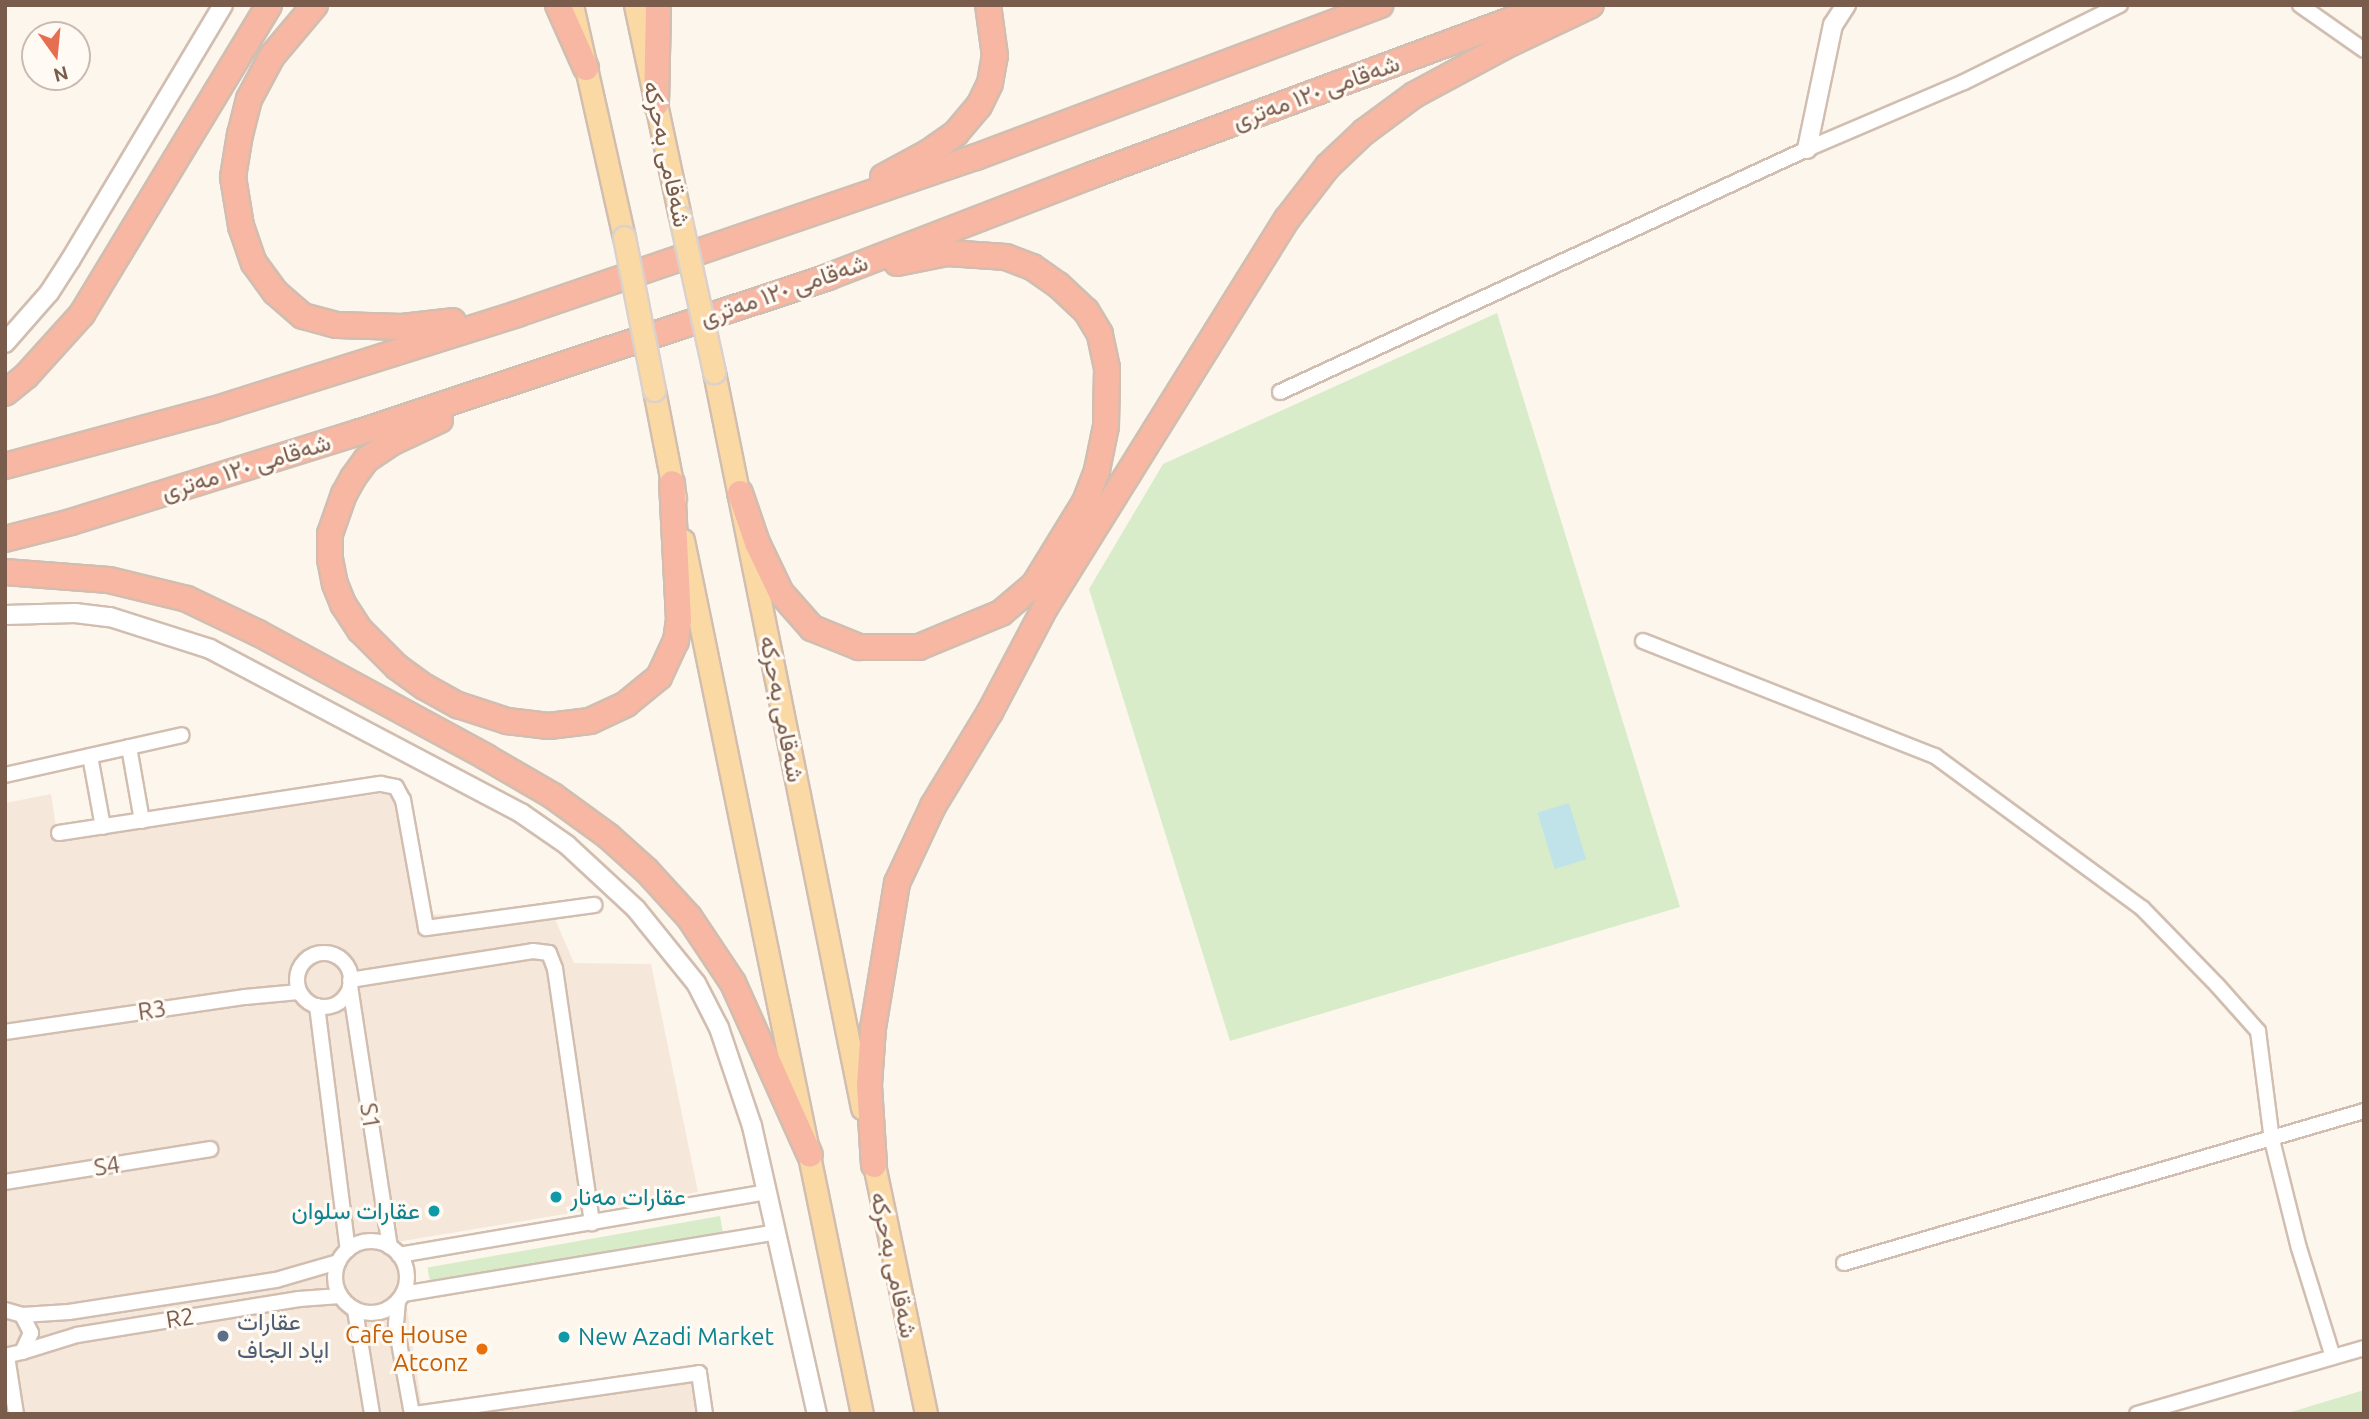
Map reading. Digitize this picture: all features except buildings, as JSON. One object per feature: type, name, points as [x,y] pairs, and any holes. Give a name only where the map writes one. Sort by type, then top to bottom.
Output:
[{"type":"highway","points":[[5,393],[26,376],[82,314],[269,5]]},
{"type":"highway","points":[[315,5],[272,55],[249,99],[240,134],[233,177],[241,226],[254,263],[275,292],[303,316],[337,325],[402,327],[517,314]]},
{"type":"highway","points":[[558,5],[586,68]]},
{"type":"highway","points":[[656,104],[658,5]]},
{"type":"highway","points":[[817,211],[929,152],[956,133],[979,106],[990,83],[995,56],[988,5]]},
{"type":"highway","points":[[5,466],[213,410],[517,314],[976,157],[1380,5]]},
{"type":"highway","name":"شەقامی ١٢٠ مەتری","points":[[5,539],[97,514],[550,370],[828,278],[1092,175],[1551,5]]},
{"type":"highway","points":[[874,1165],[869,1085],[873,1028],[897,883],[933,806],[990,712],[1053,594],[1287,219],[1328,166],[1364,132],[1414,95],[1504,46],[1591,5]]},
{"type":"highway","points":[[740,493],[757,543],[781,593],[812,628],[859,647],[919,647],[1001,613],[1034,585],[1085,502],[1097,470],[1106,426],[1107,368],[1100,334],[1086,311],[1058,285],[1032,267],[1006,257],[947,253],[828,278]]},
{"type":"highway","points":[[550,370],[391,443],[366,460],[344,494],[330,534],[330,558],[335,584],[342,604],[360,630],[391,662],[425,687],[458,705],[530,726],[572,726],[608,714],[626,704],[659,677],[676,641],[680,582],[671,483]]},
{"type":"highway","points":[[5,572],[109,580],[187,599],[258,633],[553,796],[597,828],[647,872],[689,917],[733,983],[810,1155]]},
{"type":"main road","points":[[572,5],[624,237],[671,483],[862,1414]]},
{"type":"main road","name":"شەقامی بەحرکە","points":[[635,5],[740,493],[926,1414]]},
{"type":"street","points":[[5,343],[49,293],[71,259],[223,5]]},
{"type":"street","points":[[1807,149],[1833,25],[1846,5]]},
{"type":"street","points":[[1280,391],[1807,149],[1965,82],[2120,5]]},
{"type":"street","points":[[2300,5],[2364,50]]},
{"type":"street","points":[[5,615],[75,613],[110,617],[211,649],[521,813],[567,845],[636,909],[696,983],[723,1040],[752,1126],[817,1414]]},
{"type":"street","points":[[1643,641],[1935,756],[2142,908],[2217,985],[2258,1031],[2272,1140],[2299,1248],[2333,1357]]},
{"type":"street","points":[[5,775],[183,735]]},
{"type":"street","points":[[129,747],[142,821]]},
{"type":"street","points":[[89,756],[103,827]]},
{"type":"street","points":[[60,834],[381,784],[396,787],[403,800],[426,928],[594,905]]},
{"type":"street","points":[[350,983],[533,951],[549,953],[555,969],[592,1223]]},
{"type":"street","points":[[316,954],[334,955],[342,960],[350,983],[347,994],[334,1005],[317,1006],[299,992],[297,974],[301,965],[316,954]]},
{"type":"street","name":"S1","points":[[350,983],[394,1251]]},
{"type":"street","name":"R3","points":[[5,1032],[245,997],[299,992]]},
{"type":"street","name":"S1","points":[[317,1006],[348,1250]]},
{"type":"street","points":[[1844,1263],[2364,1111]]},
{"type":"street","name":"S4","points":[[5,1182],[210,1149]]},
{"type":"street","points":[[768,1192],[592,1223],[394,1251],[369,1242],[348,1250],[338,1262],[335,1273],[340,1296],[355,1310],[378,1313],[400,1298],[776,1232]]},
{"type":"street","points":[[394,1251],[407,1274],[396,1326],[414,1414],[699,1373],[705,1414]]},
{"type":"street","name":"R2","points":[[22,1315],[69,1312],[276,1280],[338,1262]]},
{"type":"street","name":"R2","points":[[11,1354],[77,1335],[278,1302],[340,1296]]},
{"type":"street","points":[[5,1310],[22,1315],[31,1333],[11,1354],[16,1414]]},
{"type":"street","points":[[355,1310],[372,1414]]},
{"type":"street","points":[[2137,1414],[2364,1348]]},
{"type":"shaded area","points":[[392,792],[423,915],[552,912],[574,963],[651,964],[698,1192],[397,1242],[422,1407],[707,1371],[714,1414],[5,1414],[5,803],[51,794],[58,840]]},
{"type":"green space","points":[[1497,313],[1680,907],[1230,1041],[1089,589],[1163,464]]},
{"type":"green space","points":[[720,1216],[723,1233],[430,1284],[428,1268]]},
{"type":"green space","points":[[2364,1390],[2364,1414],[2284,1414]]},
{"type":"water","points":[[1569,803],[1586,859],[1555,869],[1537,813]]},
{"type":"place","name":"عقارات مەنار","points":[[556,1197]]},
{"type":"place","name":"عقارات سلوان","points":[[434,1211]]},
{"type":"place","name":"عقارات اياد الجاف","points":[[223,1336]]},
{"type":"place","name":"New Azadi Market","points":[[564,1337]]},
{"type":"place","name":"Cafe House Atconz","points":[[482,1349]]}]
